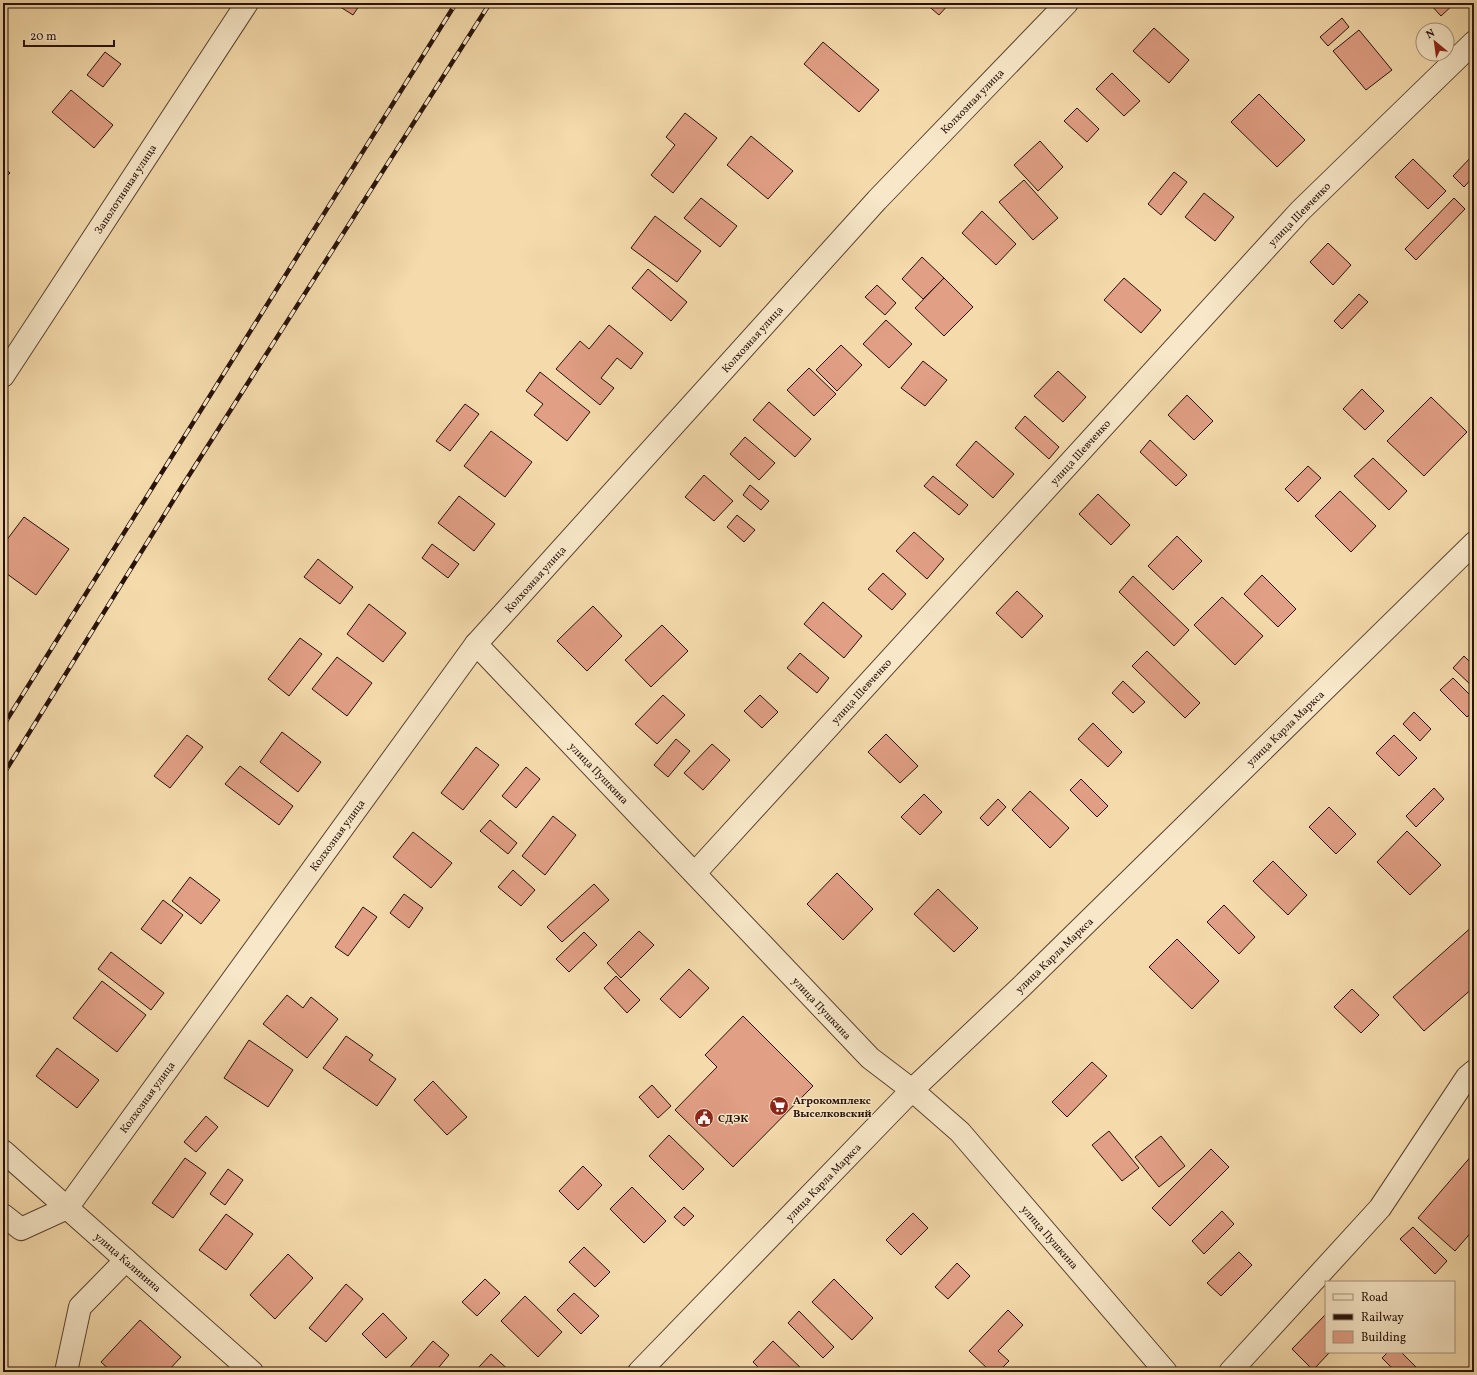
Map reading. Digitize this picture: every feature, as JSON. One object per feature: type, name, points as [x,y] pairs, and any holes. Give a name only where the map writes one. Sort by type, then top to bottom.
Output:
[{"type":"street","name":"Заполотняная улица","points":[[3,376],[246,3]]},
{"type":"street","name":"Колхозная улица","points":[[67,1208],[476,644],[877,200],[1067,3]]},
{"type":"street","name":"улица Шевченко","points":[[695,873],[1300,211],[1474,42]]},
{"type":"street","name":"улица Карла Маркса","points":[[639,1372],[912,1090],[1021,987],[1474,543]]},
{"type":"street","name":"улица Пушкина","points":[[476,644],[870,1058],[912,1090],[960,1132],[1166,1372]]},
{"type":"street","points":[[1230,1372],[1380,1208],[1467,1077],[1474,1071]]},
{"type":"street","name":"улица Калинина","points":[[3,1151],[252,1372]]},
{"type":"street","points":[[3,1215],[21,1229],[67,1208]]},
{"type":"street","points":[[66,1372],[80,1307],[126,1260]]},
{"type":"building","points":[[334,3],[361,3],[353,15]]},
{"type":"building","points":[[925,3],[950,3],[939,15]]},
{"type":"building","points":[[1429,3],[1455,3],[1441,16]]},
{"type":"building","points":[[1342,18],[1349,27],[1328,46],[1320,37]]},
{"type":"building","points":[[1154,28],[1189,60],[1169,83],[1133,51]]},
{"type":"building","points":[[1359,30],[1392,70],[1366,90],[1333,51]]},
{"type":"building","points":[[823,42],[879,90],[859,112],[804,64]]},
{"type":"building","points":[[105,52],[121,64],[103,87],[87,75]]},
{"type":"building","points":[[1112,73],[1140,101],[1124,116],[1096,89]]},
{"type":"building","points":[[71,90],[113,125],[94,148],[52,112]]},
{"type":"building","points":[[1259,94],[1305,140],[1277,167],[1231,122]]},
{"type":"building","points":[[1077,108],[1099,129],[1087,142],[1064,121]]},
{"type":"building","points":[[685,113],[717,138],[673,193],[651,175],[675,145],[666,137]]},
{"type":"building","points":[[751,136],[793,171],[768,199],[727,165]]},
{"type":"building","points":[[1040,141],[1063,167],[1038,191],[1014,165]]},
{"type":"building","points":[[1474,154],[1474,176],[1464,187],[1453,176]]},
{"type":"building","points":[[1413,159],[1446,191],[1428,209],[1395,177]]},
{"type":"building","points":[[3,166],[10,173],[3,180]]},
{"type":"building","points":[[1174,172],[1187,182],[1161,215],[1148,204]]},
{"type":"building","points":[[1024,180],[1058,218],[1033,240],[999,202]]},
{"type":"building","points":[[1204,193],[1234,217],[1215,241],[1185,217]]},
{"type":"building","points":[[701,198],[737,226],[720,247],[684,218]]},
{"type":"building","points":[[1454,198],[1465,209],[1416,260],[1405,249]]},
{"type":"building","points":[[982,211],[1016,244],[996,265],[962,233]]},
{"type":"building","points":[[655,216],[701,251],[677,282],[631,248]]},
{"type":"building","points":[[1328,243],[1351,265],[1333,285],[1310,262]]},
{"type":"building","points":[[922,257],[944,278],[923,299],[902,279]]},
{"type":"building","points":[[648,269],[687,302],[671,321],[632,288]]},
{"type":"building","points":[[944,278],[973,307],[944,336],[915,308]]},
{"type":"building","points":[[1124,278],[1161,310],[1141,333],[1104,300]]},
{"type":"building","points":[[877,285],[896,303],[885,315],[865,297]]},
{"type":"building","points":[[1359,294],[1368,302],[1342,329],[1334,321]]},
{"type":"building","points":[[886,320],[912,344],[889,368],[863,344]]},
{"type":"building","points":[[609,325],[643,353],[631,369],[617,358],[601,378],[614,388],[600,405],[556,369],[580,341],[589,349]]},
{"type":"building","points":[[841,345],[862,365],[837,391],[816,370]]},
{"type":"building","points":[[923,361],[947,380],[925,406],[901,388]]},
{"type":"building","points":[[809,368],[836,394],[814,416],[787,390]]},
{"type":"building","points":[[1058,371],[1086,397],[1063,422],[1034,396]]},
{"type":"building","points":[[540,372],[590,412],[567,441],[534,415],[543,404],[526,391]]},
{"type":"building","points":[[1362,389],[1384,411],[1365,430],[1343,409]]},
{"type":"building","points":[[1187,395],[1213,421],[1194,440],[1168,415]]},
{"type":"building","points":[[1431,397],[1467,432],[1424,476],[1387,441]]},
{"type":"building","points":[[769,402],[811,439],[795,457],[753,420]]},
{"type":"building","points":[[465,404],[479,414],[450,451],[436,441]]},
{"type":"building","points":[[1025,416],[1059,447],[1049,459],[1015,428]]},
{"type":"building","points":[[491,431],[532,462],[505,497],[464,466]]},
{"type":"building","points":[[745,437],[775,463],[759,480],[730,454]]},
{"type":"building","points":[[1150,440],[1187,475],[1176,486],[1140,452]]},
{"type":"building","points":[[976,441],[1014,474],[993,498],[956,465]]},
{"type":"building","points":[[1373,458],[1407,491],[1389,510],[1354,476]]},
{"type":"building","points":[[1308,466],[1321,478],[1298,502],[1285,489]]},
{"type":"building","points":[[704,475],[733,501],[714,521],[685,497]]},
{"type":"building","points":[[933,476],[968,505],[959,515],[924,486]]},
{"type":"building","points":[[750,485],[769,501],[761,510],[743,495]]},
{"type":"building","points":[[1340,491],[1376,526],[1351,552],[1315,516]]},
{"type":"building","points":[[1098,494],[1130,525],[1111,545],[1079,514]]},
{"type":"building","points":[[459,496],[495,524],[474,551],[438,523]]},
{"type":"building","points":[[737,515],[755,530],[744,542],[727,527]]},
{"type":"building","points":[[24,517],[69,549],[36,595],[3,571],[3,545]]},
{"type":"building","points":[[914,532],[944,559],[927,579],[896,551]]},
{"type":"building","points":[[1177,536],[1202,561],[1173,590],[1148,566]]},
{"type":"building","points":[[432,544],[459,564],[448,578],[422,558]]},
{"type":"building","points":[[318,559],[353,587],[340,604],[304,577]]},
{"type":"building","points":[[883,573],[906,594],[892,610],[868,589]]},
{"type":"building","points":[[1262,575],[1296,609],[1278,627],[1244,594]]},
{"type":"building","points":[[1133,576],[1189,630],[1174,646],[1119,592]]},
{"type":"building","points":[[1017,591],[1043,616],[1022,638],[996,613]]},
{"type":"building","points":[[1222,597],[1263,636],[1235,665],[1194,625]]},
{"type":"building","points":[[823,602],[862,636],[844,658],[804,624]]},
{"type":"building","points":[[369,604],[406,633],[383,662],[347,634]]},
{"type":"building","points":[[593,606],[622,636],[587,671],[557,641]]},
{"type":"building","points":[[662,625],[688,651],[651,687],[625,660]]},
{"type":"building","points":[[300,638],[322,654],[289,696],[268,679]]},
{"type":"building","points":[[1147,651],[1200,703],[1185,718],[1132,666]]},
{"type":"building","points":[[800,653],[829,678],[817,693],[787,668]]},
{"type":"building","points":[[1464,656],[1474,666],[1473,687],[1453,668]]},
{"type":"building","points":[[337,657],[372,683],[347,716],[312,689]]},
{"type":"building","points":[[1453,678],[1474,699],[1474,711],[1467,717],[1440,690]]},
{"type":"building","points":[[1123,681],[1145,702],[1133,713],[1112,693]]},
{"type":"building","points":[[663,695],[685,715],[657,744],[635,724]]},
{"type":"building","points":[[760,695],[778,712],[762,728],[744,711]]},
{"type":"building","points":[[1414,712],[1431,729],[1420,741],[1403,724]]},
{"type":"building","points":[[1093,723],[1122,752],[1108,767],[1078,739]]},
{"type":"building","points":[[282,732],[321,762],[298,792],[260,762]]},
{"type":"building","points":[[886,734],[918,766],[900,783],[868,752]]},
{"type":"building","points":[[187,735],[203,747],[170,788],[154,776]]},
{"type":"building","points":[[1394,735],[1417,758],[1399,776],[1376,753]]},
{"type":"building","points":[[676,739],[690,751],[668,777],[654,765]]},
{"type":"building","points":[[712,744],[730,760],[703,790],[684,773]]},
{"type":"building","points":[[476,747],[499,765],[463,810],[441,793]]},
{"type":"building","points":[[240,766],[293,806],[279,825],[225,784]]},
{"type":"building","points":[[526,767],[540,779],[516,808],[502,796]]},
{"type":"building","points":[[1081,779],[1108,806],[1097,817],[1070,790]]},
{"type":"building","points":[[1434,788],[1444,799],[1416,827],[1406,816]]},
{"type":"building","points":[[1030,791],[1069,828],[1050,848],[1012,810]]},
{"type":"building","points":[[924,794],[942,812],[920,835],[901,817]]},
{"type":"building","points":[[998,799],[1006,807],[988,826],[980,818]]},
{"type":"building","points":[[1329,807],[1356,834],[1336,854],[1309,827]]},
{"type":"building","points":[[553,816],[576,835],[545,875],[522,856]]},
{"type":"building","points":[[490,820],[517,843],[508,854],[480,831]]},
{"type":"building","points":[[1407,831],[1441,865],[1410,895],[1377,862]]},
{"type":"building","points":[[413,832],[452,863],[431,888],[393,857]]},
{"type":"building","points":[[1273,861],[1307,895],[1288,915],[1253,881]]},
{"type":"building","points":[[513,870],[535,890],[521,906],[498,887]]},
{"type":"building","points":[[837,873],[873,909],[843,940],[807,904]]},
{"type":"building","points":[[190,877],[220,900],[201,924],[172,901]]},
{"type":"building","points":[[594,884],[609,900],[562,942],[547,927]]},
{"type":"building","points":[[938,889],[978,928],[954,952],[914,914]]},
{"type":"building","points":[[404,894],[423,908],[409,928],[390,913]]},
{"type":"building","points":[[163,900],[183,915],[161,944],[141,929]]},
{"type":"building","points":[[1224,905],[1255,937],[1239,954],[1207,922]]},
{"type":"building","points":[[363,907],[377,917],[348,956],[335,947]]},
{"type":"building","points":[[1474,925],[1474,987],[1424,1031],[1393,997]]},
{"type":"building","points":[[639,931],[654,945],[621,978],[607,963]]},
{"type":"building","points":[[584,932],[597,945],[569,972],[556,959]]},
{"type":"building","points":[[1177,939],[1219,981],[1192,1009],[1149,967]]},
{"type":"building","points":[[111,952],[164,993],[151,1010],[98,969]]},
{"type":"building","points":[[689,969],[709,988],[680,1018],[660,999]]},
{"type":"building","points":[[616,976],[640,1000],[627,1013],[604,988]]},
{"type":"building","points":[[102,981],[146,1015],[117,1052],[73,1018]]},
{"type":"building","points":[[1352,989],[1379,1015],[1361,1033],[1334,1007]]},
{"type":"building","points":[[287,995],[303,1008],[311,997],[338,1019],[307,1058],[263,1024]]},
{"type":"building","points":[[743,1016],[813,1086],[733,1167],[675,1110],[717,1067],[705,1055]]},
{"type":"building","points":[[346,1036],[373,1055],[369,1060],[396,1079],[377,1106],[323,1068]]},
{"type":"building","points":[[249,1040],[293,1070],[268,1107],[224,1078]]},
{"type":"building","points":[[57,1048],[99,1080],[77,1108],[36,1076]]},
{"type":"building","points":[[1092,1062],[1107,1076],[1067,1117],[1052,1102]]},
{"type":"building","points":[[433,1081],[467,1117],[447,1135],[414,1100]]},
{"type":"building","points":[[652,1085],[671,1106],[658,1118],[639,1097]]},
{"type":"building","points":[[206,1116],[218,1127],[196,1152],[184,1142]]},
{"type":"building","points":[[1109,1131],[1139,1168],[1122,1181],[1092,1145]]},
{"type":"building","points":[[669,1135],[704,1169],[683,1190],[649,1156]]},
{"type":"building","points":[[1161,1136],[1185,1166],[1159,1187],[1135,1157]]},
{"type":"building","points":[[1211,1149],[1229,1167],[1170,1226],[1152,1208]]},
{"type":"building","points":[[1473,1154],[1474,1229],[1455,1251],[1418,1218]]},
{"type":"building","points":[[185,1158],[206,1173],[173,1218],[152,1203]]},
{"type":"building","points":[[583,1166],[602,1185],[578,1210],[559,1191]]},
{"type":"building","points":[[228,1169],[243,1180],[225,1205],[210,1194]]},
{"type":"building","points":[[632,1187],[666,1221],[644,1243],[610,1209]]},
{"type":"building","points":[[684,1207],[694,1216],[684,1226],[674,1217]]},
{"type":"building","points":[[1222,1211],[1234,1224],[1204,1254],[1192,1241]]},
{"type":"building","points":[[913,1213],[928,1228],[901,1255],[886,1240]]},
{"type":"building","points":[[226,1214],[253,1234],[226,1270],[199,1250]]},
{"type":"building","points":[[1413,1227],[1447,1261],[1435,1274],[1400,1239]]},
{"type":"building","points":[[584,1247],[610,1272],[595,1287],[569,1262]]},
{"type":"building","points":[[1239,1252],[1252,1265],[1221,1296],[1207,1283]]},
{"type":"building","points":[[288,1254],[313,1278],[275,1319],[250,1295]]},
{"type":"building","points":[[957,1263],[970,1276],[948,1299],[935,1287]]},
{"type":"building","points":[[485,1279],[500,1293],[477,1316],[462,1302]]},
{"type":"building","points":[[834,1279],[873,1318],[852,1340],[812,1302]]},
{"type":"building","points":[[346,1284],[363,1299],[326,1342],[309,1328]]},
{"type":"building","points":[[574,1293],[599,1316],[581,1334],[557,1310]]},
{"type":"building","points":[[525,1296],[562,1332],[538,1357],[501,1321]]},
{"type":"building","points":[[1008,1310],[1023,1325],[998,1351],[1009,1361],[998,1372],[991,1372],[969,1351]]},
{"type":"building","points":[[799,1311],[834,1347],[823,1358],[788,1323]]},
{"type":"building","points":[[383,1313],[407,1338],[386,1358],[362,1334]]},
{"type":"building","points":[[1325,1315],[1325,1353],[1329,1353],[1313,1370],[1292,1349]]},
{"type":"building","points":[[140,1320],[181,1357],[167,1372],[112,1372],[101,1362]]},
{"type":"building","points":[[433,1341],[449,1355],[435,1372],[406,1372]]},
{"type":"building","points":[[773,1341],[805,1372],[763,1372],[753,1362]]},
{"type":"building","points":[[1387,1353],[1402,1353],[1417,1368],[1413,1372],[1396,1372],[1382,1358]]},
{"type":"building","points":[[491,1354],[511,1372],[485,1372],[479,1367]]},
{"type":"railway","points":[[3,726],[456,3]]},
{"type":"railway","points":[[3,775],[181,488],[490,3]]},
{"type":"place","name":"Агрокомплекс Выселковский","points":[[779,1106]]},
{"type":"place","name":"СДЭК","points":[[704,1118]]}]
